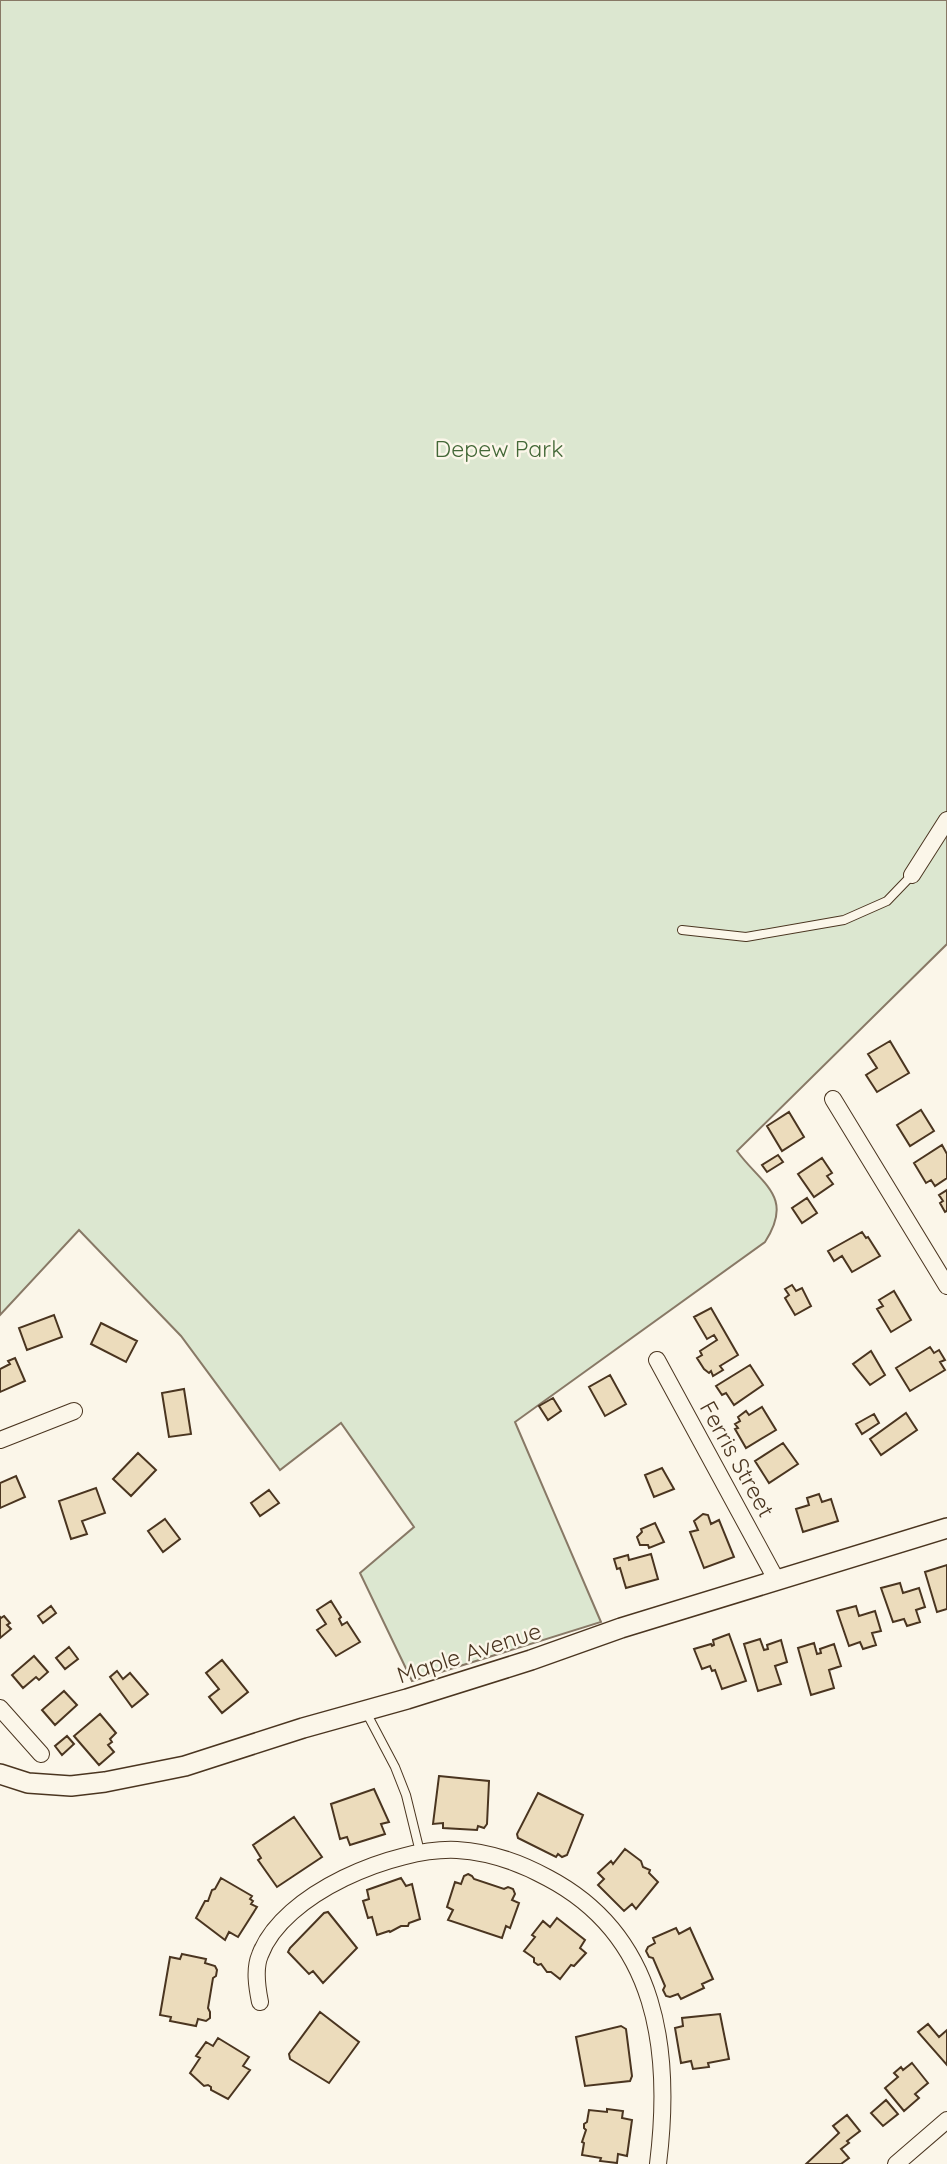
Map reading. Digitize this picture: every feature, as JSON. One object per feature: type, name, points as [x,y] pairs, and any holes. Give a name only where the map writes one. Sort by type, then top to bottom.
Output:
[{"type":"street","points":[[912,875],[947,820]]},
{"type":"street","points":[[833,1099],[947,1286]]},
{"type":"street","name":"Ferris Street","points":[[657,1360],[777,1581]]},
{"type":"street","points":[[0,1440],[74,1411]]},
{"type":"street","name":"Maple Avenue","points":[[0,1774],[28,1783],[71,1786],[105,1783],[185,1766],[947,1528]]},
{"type":"street","points":[[0,1708],[41,1754]]},
{"type":"street","points":[[260,2002],[256,1982],[260,1955],[276,1929],[295,1910],[342,1878],[372,1865],[420,1852],[477,1852],[527,1867],[581,1898],[601,1915],[619,1937],[646,1990],[657,2025],[663,2096],[657,2164]]},
{"type":"street","points":[[896,2164],[947,2120]]},
{"type":"lane","points":[[682,930],[746,937],[844,920],[887,901],[912,875]]},
{"type":"lane","points":[[365,1711],[395,1767],[406,1796],[420,1852]]},
{"type":"green space","name":"Depew Park","points":[[0,0],[947,0],[947,944],[737,1151],[764,1182],[776,1202],[777,1213],[765,1242],[515,1422],[601,1622],[412,1681],[360,1573],[414,1527],[341,1423],[280,1470],[181,1336],[79,1230],[0,1315]]},
{"type":"building","points":[[890,1041],[909,1073],[877,1092],[866,1075],[877,1068],[868,1054]]},
{"type":"building","points":[[921,1110],[934,1131],[910,1146],[897,1125]]},
{"type":"building","points":[[789,1112],[804,1137],[782,1151],[767,1126]]},
{"type":"building","points":[[942,1145],[947,1154],[947,1178],[935,1186],[931,1180],[926,1183],[914,1163]]},
{"type":"building","points":[[778,1155],[783,1162],[767,1172],[762,1165]]},
{"type":"building","points":[[822,1158],[832,1173],[827,1176],[833,1184],[814,1197],[798,1174]]},
{"type":"building","points":[[947,1190],[947,1211],[945,1212],[939,1195]]},
{"type":"building","points":[[807,1198],[817,1213],[802,1223],[792,1208]]},
{"type":"building","points":[[862,1232],[880,1256],[852,1272],[842,1256],[834,1261],[828,1251]]},
{"type":"building","points":[[792,1285],[796,1291],[802,1288],[811,1306],[795,1315],[785,1298],[789,1295],[785,1289]]},
{"type":"building","points":[[894,1291],[911,1320],[891,1332],[877,1309],[883,1306],[879,1300]]},
{"type":"building","points":[[711,1308],[738,1355],[720,1366],[723,1370],[713,1376],[697,1358],[702,1355],[700,1351],[717,1340],[714,1335],[707,1339],[694,1317]]},
{"type":"building","points":[[54,1315],[62,1337],[27,1350],[19,1328]]},
{"type":"building","points":[[101,1323],[137,1341],[126,1362],[91,1344]]},
{"type":"building","points":[[930,1347],[934,1353],[939,1350],[945,1360],[940,1362],[945,1370],[910,1391],[896,1368]]},
{"type":"building","points":[[871,1351],[885,1375],[870,1385],[853,1364]]},
{"type":"building","points":[[15,1358],[25,1381],[0,1392],[0,1369]]},
{"type":"building","points":[[750,1365],[763,1385],[734,1405],[726,1393],[722,1395],[716,1386]]},
{"type":"building","points":[[610,1375],[626,1404],[605,1416],[589,1387]]},
{"type":"building","points":[[184,1389],[191,1434],[169,1437],[162,1393]]},
{"type":"building","points":[[553,1398],[561,1411],[548,1420],[539,1406]]},
{"type":"building","points":[[762,1407],[776,1430],[746,1448],[735,1424],[740,1421],[738,1417],[746,1411],[749,1415]]},
{"type":"building","points":[[906,1413],[917,1430],[881,1455],[870,1439]]},
{"type":"building","points":[[874,1414],[879,1423],[862,1434],[856,1424]]},
{"type":"building","points":[[783,1443],[798,1464],[769,1483],[755,1461]]},
{"type":"building","points":[[138,1453],[156,1470],[131,1496],[113,1479]]},
{"type":"building","points":[[662,1468],[674,1489],[654,1497],[645,1475]]},
{"type":"building","points":[[16,1476],[25,1497],[0,1508],[0,1483]]},
{"type":"building","points":[[96,1488],[105,1513],[82,1521],[87,1534],[71,1539],[59,1501]]},
{"type":"building","points":[[269,1490],[279,1503],[260,1516],[251,1503]]},
{"type":"building","points":[[819,1494],[822,1502],[831,1499],[838,1521],[803,1532],[796,1509],[809,1505],[807,1498]]},
{"type":"building","points":[[703,1514],[708,1515],[711,1524],[719,1520],[734,1557],[704,1568],[690,1532],[698,1530],[694,1521]]},
{"type":"building","points":[[165,1519],[180,1539],[163,1552],[148,1531]]},
{"type":"building","points":[[655,1523],[664,1542],[649,1548],[648,1545],[640,1545],[637,1537],[642,1532],[641,1529]]},
{"type":"building","points":[[651,1554],[658,1579],[626,1588],[620,1568],[617,1569],[614,1559],[628,1555],[629,1560]]},
{"type":"building","points":[[947,1565],[947,1609],[937,1612],[925,1572]]},
{"type":"building","points":[[900,1583],[903,1593],[919,1588],[925,1607],[916,1610],[920,1622],[907,1626],[904,1619],[893,1622],[881,1588]]},
{"type":"building","points":[[331,1601],[341,1617],[339,1619],[342,1625],[347,1622],[360,1642],[336,1656],[317,1630],[326,1624],[317,1610]]},
{"type":"building","points":[[51,1606],[56,1613],[43,1623],[38,1616]]},
{"type":"building","points":[[856,1606],[859,1616],[875,1611],[881,1631],[872,1633],[876,1645],[863,1649],[860,1642],[849,1646],[837,1611]]},
{"type":"building","points":[[4,1616],[11,1629],[0,1638],[0,1617]]},
{"type":"building","points":[[729,1634],[746,1681],[722,1689],[715,1670],[712,1671],[710,1666],[702,1669],[694,1649],[711,1644],[712,1646],[713,1640]]},
{"type":"building","points":[[760,1639],[764,1650],[768,1649],[767,1645],[781,1640],[787,1662],[775,1666],[781,1684],[758,1691],[744,1644]]},
{"type":"building","points":[[814,1643],[817,1654],[821,1653],[820,1649],[834,1644],[841,1666],[829,1670],[834,1688],[811,1695],[798,1648]]},
{"type":"building","points":[[69,1647],[78,1659],[65,1669],[56,1658]]},
{"type":"building","points":[[34,1656],[48,1672],[39,1680],[36,1677],[23,1688],[12,1675]]},
{"type":"building","points":[[222,1660],[248,1692],[222,1713],[209,1697],[219,1689],[206,1673]]},
{"type":"building","points":[[117,1671],[123,1679],[130,1673],[148,1694],[132,1707],[110,1677]]},
{"type":"building","points":[[64,1691],[77,1705],[55,1725],[42,1710]]},
{"type":"building","points":[[100,1714],[116,1733],[108,1745],[114,1752],[99,1765],[74,1736]]},
{"type":"building","points":[[67,1736],[74,1744],[62,1755],[55,1746]]},
{"type":"building","points":[[439,1776],[489,1781],[487,1824],[484,1828],[443,1828],[443,1823],[433,1824]]},
{"type":"building","points":[[374,1789],[389,1822],[381,1824],[385,1834],[350,1845],[347,1837],[340,1839],[331,1804]]},
{"type":"building","points":[[538,1793],[583,1815],[567,1855],[562,1857],[558,1854],[556,1857],[518,1838],[517,1834]]},
{"type":"building","points":[[294,1817],[322,1857],[277,1887],[258,1860],[261,1858],[253,1845]]},
{"type":"building","points":[[625,1849],[641,1861],[643,1867],[650,1870],[649,1873],[658,1882],[636,1909],[632,1904],[624,1911],[598,1885],[604,1879],[598,1873],[611,1861],[613,1864]]},
{"type":"building","points":[[468,1874],[474,1879],[504,1889],[513,1889],[515,1894],[512,1900],[519,1903],[510,1928],[506,1926],[502,1938],[448,1920],[453,1910],[447,1907],[455,1882],[461,1884],[464,1876]]},
{"type":"building","points":[[221,1878],[252,1896],[251,1904],[257,1907],[238,1937],[229,1932],[225,1940],[196,1918]]},
{"type":"building","points":[[401,1878],[406,1886],[412,1884],[420,1919],[408,1926],[377,1935],[372,1917],[368,1918],[363,1901],[369,1899],[367,1890]]},
{"type":"building","points":[[328,1912],[357,1948],[323,1983],[313,1971],[309,1974],[288,1952],[324,1913]]},
{"type":"building","points":[[557,1918],[585,1940],[580,1948],[586,1953],[574,1966],[571,1965],[560,1979],[547,1972],[541,1964],[534,1962],[534,1958],[524,1951],[543,1921],[550,1927]]},
{"type":"building","points":[[676,1928],[679,1934],[690,1928],[713,1979],[702,1984],[704,1988],[681,1999],[678,1994],[666,1996],[663,1990],[665,1986],[653,1958],[649,1957],[646,1951],[655,1943],[653,1938]]},
{"type":"building","points":[[182,1954],[206,1959],[205,1963],[215,1966],[217,1970],[208,2008],[210,2018],[206,2021],[198,2019],[196,2026],[170,2021],[171,2017],[160,2015],[170,1957],[180,1959]]},
{"type":"building","points":[[320,2012],[359,2042],[329,2083],[290,2059],[289,2054]]},
{"type":"building","points":[[720,2014],[729,2059],[708,2063],[709,2067],[693,2069],[691,2061],[681,2063],[675,2028],[683,2026],[682,2018]]},
{"type":"building","points":[[928,2024],[939,2037],[947,2030],[947,2065],[918,2032]]},
{"type":"building","points":[[621,2026],[626,2029],[632,2076],[630,2081],[585,2086],[576,2037]]},
{"type":"building","points":[[218,2038],[249,2057],[243,2066],[250,2070],[228,2099],[211,2090],[208,2085],[204,2086],[190,2073],[200,2058],[196,2056],[206,2042],[213,2046]]},
{"type":"building","points":[[912,2063],[928,2083],[915,2094],[919,2098],[904,2111],[885,2088],[898,2077],[894,2073]]},
{"type":"building","points":[[886,2100],[898,2114],[883,2126],[871,2113]]},
{"type":"building","points":[[607,2109],[623,2111],[622,2118],[632,2120],[627,2156],[618,2154],[617,2163],[582,2155],[586,2130],[584,2124],[587,2122],[589,2110],[607,2112]]},
{"type":"building","points":[[847,2115],[860,2131],[841,2149],[849,2158],[841,2164],[806,2164],[839,2133],[833,2126]]}]
